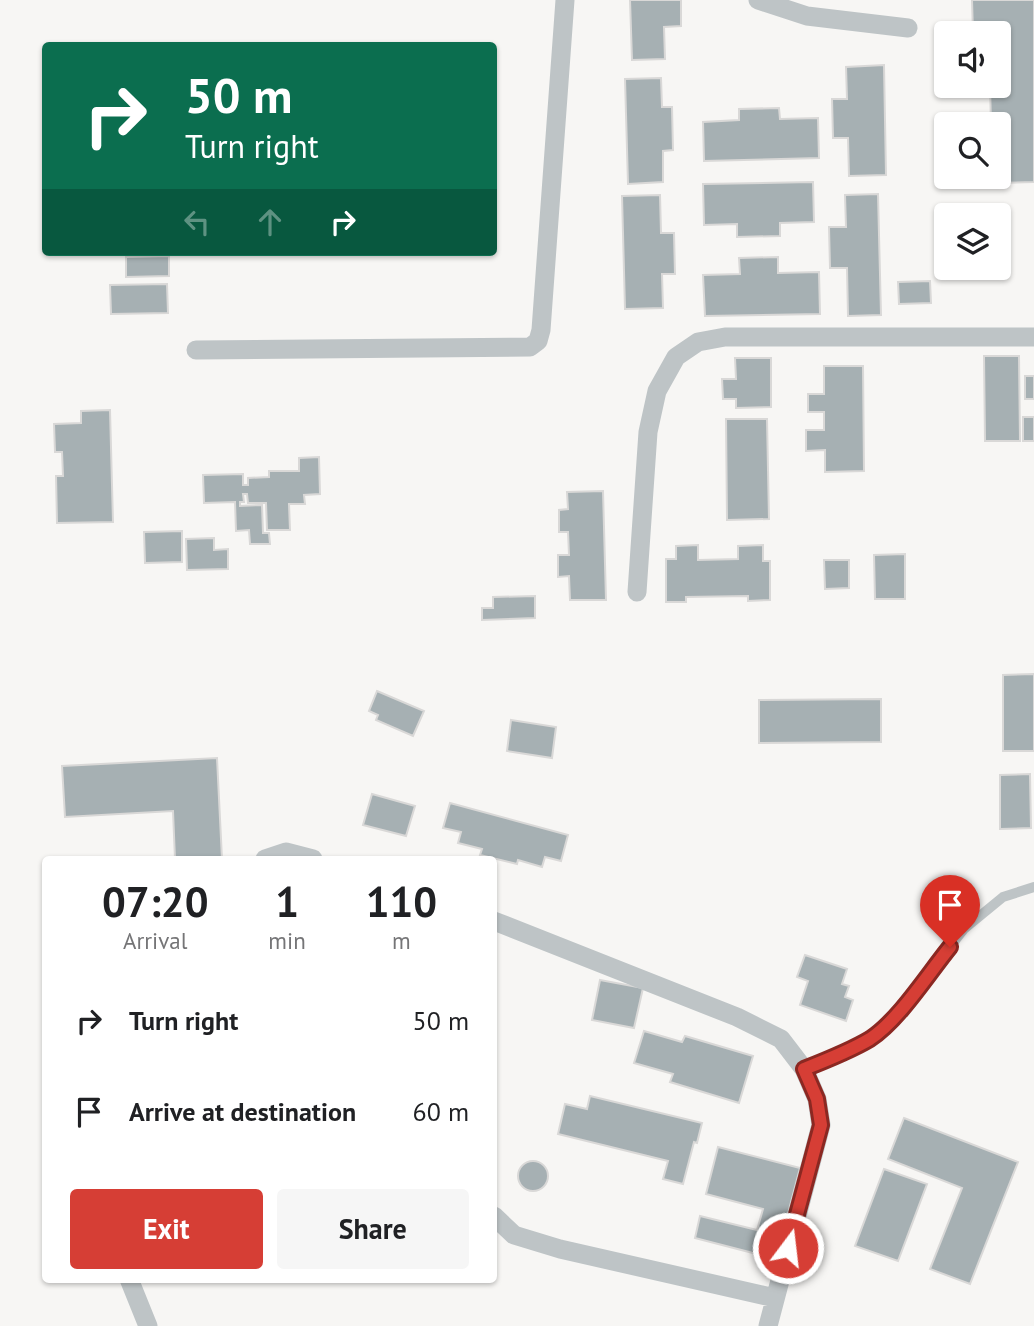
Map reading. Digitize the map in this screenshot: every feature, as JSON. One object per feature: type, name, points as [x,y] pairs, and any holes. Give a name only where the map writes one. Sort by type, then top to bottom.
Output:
[{"type":"street","points":[[196,350],[530,347],[538,341],[541,330],[565,0]]},
{"type":"street","points":[[758,0],[807,16],[908,28]]},
{"type":"street","points":[[638,592],[648,432],[657,391],[676,357],[698,342],[725,337],[1034,337]]},
{"type":"street","points":[[274,856],[286,852],[301,856]]},
{"type":"street","points":[[497,922],[737,1017],[781,1039],[804,1069],[817,1099],[821,1125],[768,1326]]},
{"type":"street","points":[[497,1219],[514,1235],[560,1249],[775,1298]]},
{"type":"street","points":[[131,1283],[148,1326]]},
{"type":"lane","points":[[804,1069],[872,1038],[893,1019],[964,929],[1003,897],[1034,887]]},
{"type":"building","points":[[630,0],[681,0],[681,26],[664,27],[665,59],[632,60]]},
{"type":"building","points":[[972,0],[1034,0],[1034,182],[1011,183],[1011,112],[991,112],[990,98],[1011,98],[1011,21],[973,21]]},
{"type":"building","points":[[884,65],[886,175],[849,176],[848,138],[833,138],[832,99],[847,99],[846,67]]},
{"type":"building","points":[[661,78],[662,107],[672,107],[673,150],[663,151],[663,182],[628,184],[625,79]]},
{"type":"building","points":[[779,108],[780,119],[818,118],[819,158],[704,161],[703,122],[739,120],[739,109]]},
{"type":"building","points":[[813,182],[814,222],[780,223],[780,236],[737,237],[737,224],[704,225],[703,184]]},
{"type":"building","points":[[878,194],[881,315],[848,316],[847,268],[830,268],[829,227],[846,227],[845,195]]},
{"type":"building","points":[[660,195],[661,233],[674,233],[675,274],[662,274],[663,308],[625,309],[622,196]]},
{"type":"building","points":[[169,256],[169,276],[126,277],[126,257]]},
{"type":"building","points":[[778,257],[778,273],[819,272],[820,314],[705,316],[703,275],[740,274],[739,258]]},
{"type":"building","points":[[930,281],[931,303],[899,304],[898,282]]},
{"type":"building","points":[[167,284],[168,313],[111,314],[110,285]]},
{"type":"building","points":[[984,356],[1019,356],[1020,441],[985,441]]},
{"type":"building","points":[[735,358],[771,358],[771,407],[736,408],[736,399],[723,399],[722,379],[736,379]]},
{"type":"building","points":[[824,366],[863,366],[864,471],[825,472],[825,450],[806,451],[806,430],[824,430],[824,412],[808,412],[808,394],[824,394]]},
{"type":"building","points":[[1025,376],[1034,376],[1034,399],[1025,399]]},
{"type":"building","points":[[110,410],[113,522],[57,523],[56,476],[63,476],[62,452],[55,452],[54,424],[81,423],[81,411]]},
{"type":"building","points":[[1023,417],[1034,417],[1034,441],[1023,441]]},
{"type":"building","points":[[726,419],[767,419],[769,519],[727,520]]},
{"type":"building","points":[[319,457],[320,494],[304,495],[305,504],[289,504],[290,530],[267,530],[266,503],[248,503],[247,494],[243,494],[244,502],[240,502],[240,506],[262,505],[263,533],[269,533],[270,544],[250,544],[249,530],[236,531],[235,502],[204,503],[203,475],[243,474],[243,485],[248,485],[248,478],[269,477],[269,471],[299,471],[299,458]]},
{"type":"building","points":[[603,491],[606,600],[570,600],[569,576],[558,577],[558,555],[569,555],[568,532],[559,532],[559,510],[568,509],[567,492]]},
{"type":"building","points":[[182,531],[182,562],[145,563],[144,532]]},
{"type":"building","points":[[214,538],[214,550],[228,549],[228,569],[187,570],[186,539]]},
{"type":"building","points":[[698,545],[698,560],[738,559],[738,546],[763,545],[763,561],[770,561],[770,600],[748,601],[748,596],[686,597],[686,602],[666,602],[666,559],[676,559],[676,546]]},
{"type":"building","points":[[905,554],[905,599],[875,599],[874,555]]},
{"type":"building","points":[[824,560],[849,560],[849,588],[825,589]]},
{"type":"building","points":[[535,596],[535,618],[482,620],[482,608],[493,608],[493,597]]},
{"type":"building","points":[[1034,674],[1034,751],[1003,751],[1003,675]]},
{"type":"building","points":[[377,691],[424,711],[413,736],[376,720],[378,715],[369,711]]},
{"type":"building","points":[[881,699],[881,742],[759,743],[759,700]]},
{"type":"building","points":[[511,720],[556,727],[552,758],[507,751]]},
{"type":"building","points":[[217,758],[222,856],[175,856],[173,811],[65,817],[62,766]]},
{"type":"building","points":[[1030,774],[1031,828],[1000,829],[1000,775]]},
{"type":"building","points":[[372,794],[415,806],[406,836],[363,825]]},
{"type":"building","points":[[450,803],[568,835],[561,861],[545,857],[542,867],[518,860],[517,864],[497,859],[497,856],[480,855],[482,849],[458,843],[461,832],[443,828]]},
{"type":"building","points":[[805,955],[847,969],[842,984],[849,986],[845,997],[853,1000],[846,1021],[800,1005],[808,981],[797,977]]},
{"type":"building","points":[[600,980],[643,988],[634,1028],[592,1020]]},
{"type":"building","points":[[644,1031],[682,1042],[685,1036],[753,1056],[739,1103],[670,1082],[673,1074],[634,1063]]},
{"type":"building","points":[[590,1096],[702,1123],[683,1184],[663,1179],[668,1161],[558,1134],[565,1104],[587,1109]]},
{"type":"building","points":[[904,1118],[1018,1162],[970,1284],[930,1269],[962,1188],[888,1159]]},
{"type":"building","points":[[718,1147],[800,1168],[776,1259],[695,1238],[700,1216],[757,1230],[763,1209],[706,1194]]},
{"type":"building","points":[[533,1161],[543,1166],[548,1176],[543,1186],[533,1191],[523,1186],[518,1176],[523,1166]]},
{"type":"building","points":[[884,1169],[927,1184],[898,1261],[855,1246]]},
{"type":"route","points":[[788,1248],[821,1125],[817,1099],[804,1069],[872,1038],[893,1019],[950,947]]}]
